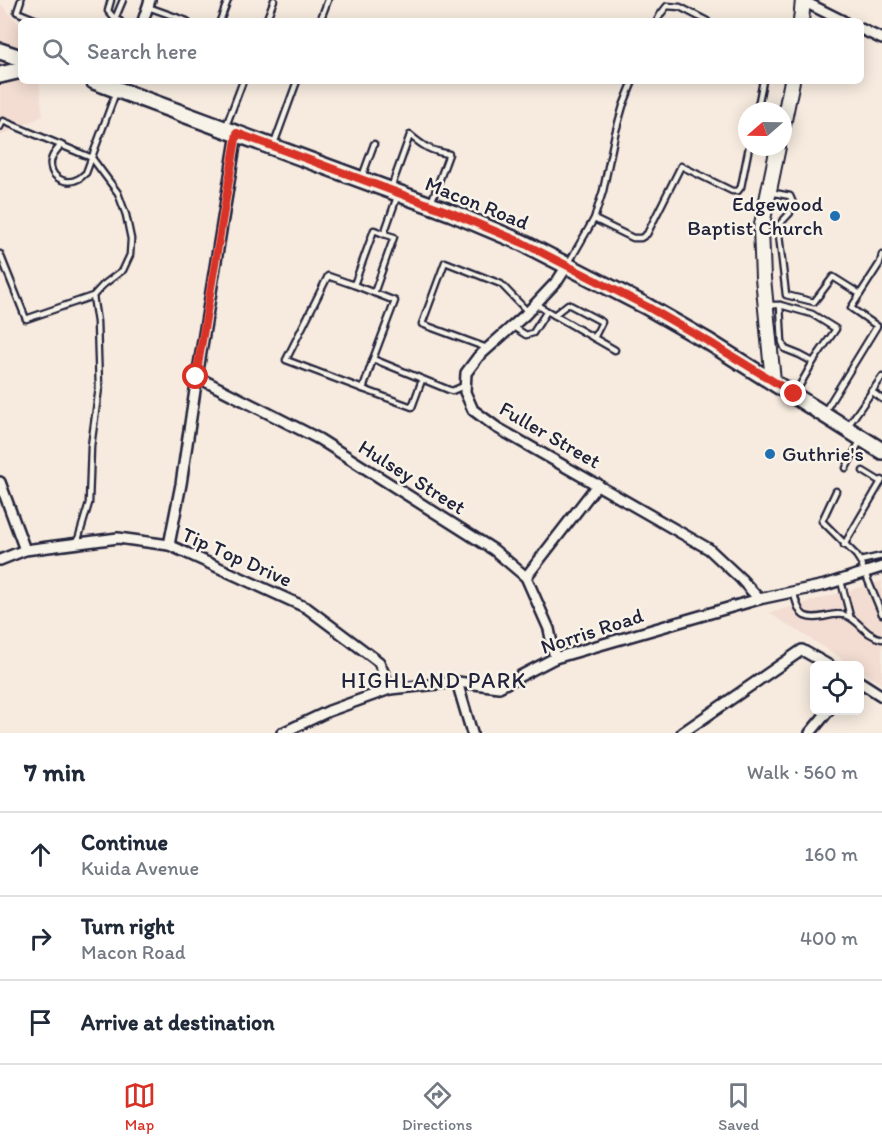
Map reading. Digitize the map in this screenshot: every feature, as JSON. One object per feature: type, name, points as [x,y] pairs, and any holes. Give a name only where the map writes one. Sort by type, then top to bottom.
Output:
[{"type":"main road","points":[[801,18],[803,1]]},
{"type":"main road","points":[[0,51],[18,56]]},
{"type":"main road","points":[[0,75],[18,71]]},
{"type":"main road","points":[[788,102],[791,84]]},
{"type":"main road","name":"Macon Road","points":[[119,85],[231,131],[523,243],[646,306],[709,342],[882,451]]},
{"type":"main road","points":[[773,381],[765,305],[761,229],[776,156]]},
{"type":"street","points":[[803,1],[837,18]]},
{"type":"street","points":[[144,18],[149,3]]},
{"type":"street","points":[[864,30],[882,39]]},
{"type":"street","points":[[169,545],[181,484],[231,131]]},
{"type":"street","points":[[466,385],[466,373],[478,357],[528,312],[558,280],[567,266]]},
{"type":"street","name":"Hulsey Street","points":[[196,377],[319,439],[494,550],[526,577],[549,629],[555,658]]},
{"type":"street","name":"Fuller Street","points":[[466,385],[465,392],[473,410],[496,427],[709,549],[759,599]]},
{"type":"street","points":[[0,482],[25,550]]},
{"type":"street","points":[[526,577],[598,484]]},
{"type":"street","name":"Tip Top Drive","points":[[0,560],[25,550],[118,538],[169,545],[307,608],[379,662],[390,689]]},
{"type":"street","name":"Norris Road","points":[[282,733],[329,711],[390,689],[457,682],[500,687],[555,658],[759,599],[841,580],[882,567]]},
{"type":"street","points":[[682,733],[802,650],[821,661]]},
{"type":"street","points":[[457,682],[472,733]]},
{"type":"street","points":[[864,687],[882,696]]},
{"type":"street","points":[[810,733],[826,715]]},
{"type":"lane","points":[[21,0],[17,12],[32,18]]},
{"type":"lane","points":[[111,0],[108,11],[114,18]]},
{"type":"lane","points":[[117,18],[123,0]]},
{"type":"lane","points":[[221,18],[228,0]]},
{"type":"lane","points":[[267,18],[274,0]]},
{"type":"lane","points":[[321,18],[328,0]]},
{"type":"lane","points":[[149,3],[181,18]]},
{"type":"lane","points":[[658,18],[668,6],[680,7],[701,18]]},
{"type":"lane","points":[[231,131],[242,84]]},
{"type":"lane","points":[[273,147],[296,84]]},
{"type":"lane","points":[[567,266],[594,219],[603,191],[615,134],[632,84]]},
{"type":"lane","points":[[759,102],[762,84]]},
{"type":"lane","points":[[61,145],[53,154],[51,166],[56,177],[67,182],[78,180],[86,173],[119,85]]},
{"type":"lane","points":[[0,127],[3,121],[92,158],[118,193],[131,239],[130,255],[123,270],[93,296],[26,319],[0,254]]},
{"type":"lane","points":[[384,234],[410,135],[421,145],[433,151],[449,154],[430,206]]},
{"type":"lane","points":[[361,180],[374,144]]},
{"type":"lane","points":[[594,219],[633,238],[641,238],[648,234],[681,166],[732,191],[738,191],[741,187],[747,156]]},
{"type":"lane","points":[[768,192],[789,196],[793,202]]},
{"type":"lane","points":[[790,213],[778,226],[786,295],[814,302],[833,277],[860,294]]},
{"type":"lane","points":[[763,222],[778,226]]},
{"type":"lane","points":[[354,285],[374,230],[394,237],[374,293]]},
{"type":"lane","points":[[824,413],[877,326],[851,308],[880,263],[882,255]]},
{"type":"lane","points":[[487,348],[422,324],[445,262],[501,284],[528,312]]},
{"type":"lane","points":[[363,389],[395,301],[328,276],[286,360],[363,389],[412,407],[422,380]]},
{"type":"lane","points":[[77,543],[89,503],[91,446],[99,388],[97,322],[93,296]]},
{"type":"lane","points":[[535,304],[615,350]]},
{"type":"lane","points":[[554,315],[568,304],[602,321],[594,338]]},
{"type":"lane","points":[[765,305],[780,305],[812,314],[836,329],[794,394]]},
{"type":"lane","points":[[780,305],[782,342],[785,349],[813,362]]},
{"type":"lane","points":[[512,326],[526,335],[533,333],[547,311]]},
{"type":"lane","points":[[373,359],[449,390],[466,385]]},
{"type":"lane","points":[[847,428],[882,377]]},
{"type":"lane","points":[[871,391],[882,399]]},
{"type":"lane","points":[[846,468],[861,437]]},
{"type":"lane","points":[[844,545],[881,481],[863,471]]},
{"type":"lane","points":[[836,491],[822,521],[860,561],[882,614]]},
{"type":"lane","points":[[860,561],[882,556]]},
{"type":"lane","points":[[841,580],[850,616],[864,630],[882,639]]},
{"type":"lane","points":[[793,592],[801,613],[806,616],[814,618],[839,614],[850,616]]},
{"type":"shaded area","points":[[0,3],[18,23],[18,84],[39,84],[43,116],[0,136]]},
{"type":"shaded area","points":[[882,581],[882,684],[864,673],[864,661],[846,661],[769,613]]},
{"type":"place","name":"Edgewood Baptist Church","points":[[835,216]]},
{"type":"place","name":"Guthrie's","points":[[770,454]]},
{"type":"district","name":"HIGHLAND PARK","points":[[434,680]]},
{"type":"route","points":[[196,377],[237,133],[452,213],[523,243],[646,306],[794,394]]}]
